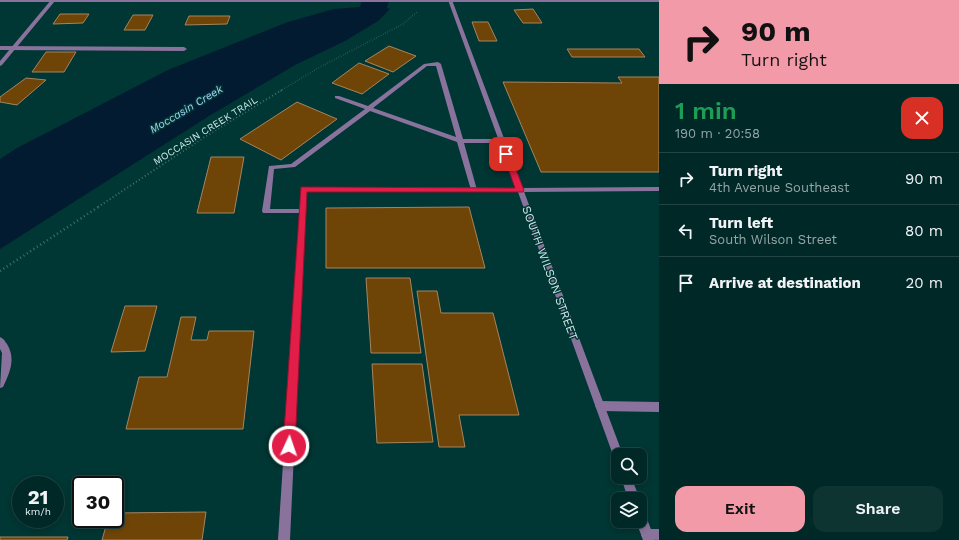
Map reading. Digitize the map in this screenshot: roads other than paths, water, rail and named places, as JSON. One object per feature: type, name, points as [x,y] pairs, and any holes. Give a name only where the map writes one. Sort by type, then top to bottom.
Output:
[{"type":"street","points":[[0,64],[53,0]]},
{"type":"street","name":"SOUTH WILSON STREET","points":[[450,0],[615,448]]},
{"type":"street","points":[[0,1],[659,1]]},
{"type":"street","points":[[0,48],[184,48]]},
{"type":"street","points":[[302,211],[266,211],[271,168],[294,166],[426,65],[438,64],[474,190]]},
{"type":"street","points":[[337,97],[460,141],[502,141]]},
{"type":"street","points":[[284,540],[303,189],[659,189]]},
{"type":"street","points":[[0,341],[7,352],[6,370],[0,384]]},
{"type":"street","points":[[600,406],[659,407]]},
{"type":"street","points":[[647,527],[652,536]]},
{"type":"water","name":"Moccasin Creek","points":[[362,0],[389,0],[387,8],[390,9],[378,21],[345,41],[295,65],[209,116],[0,249],[0,159],[17,148],[168,70],[288,22],[334,9],[360,7]]}]
